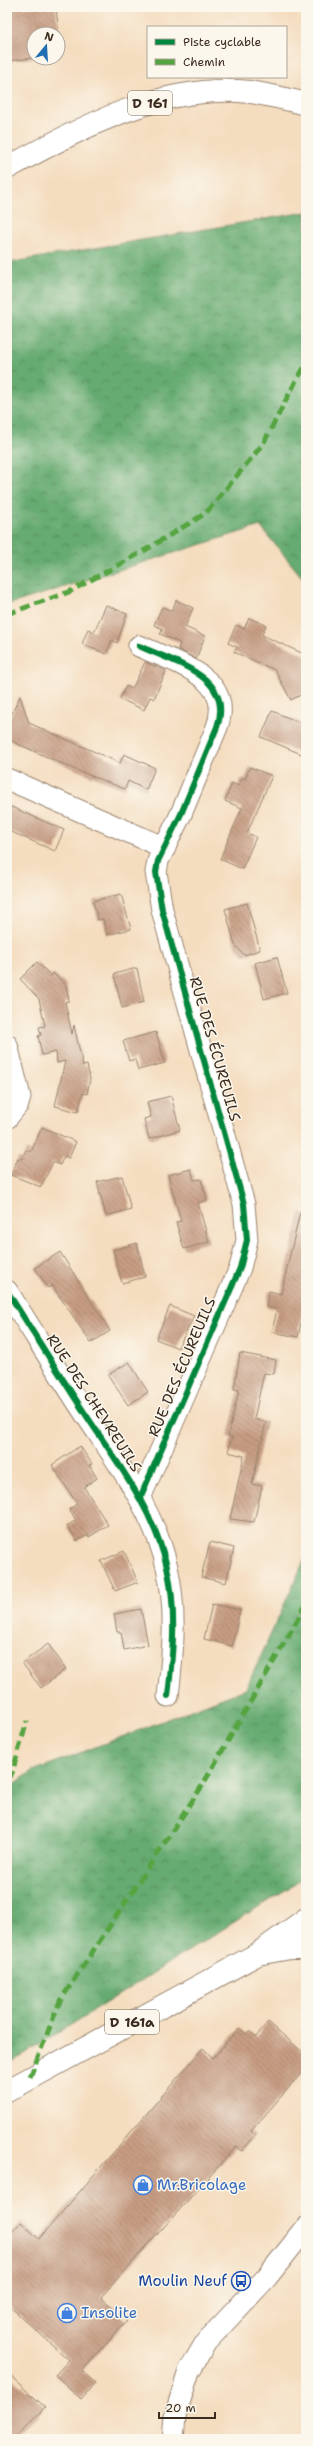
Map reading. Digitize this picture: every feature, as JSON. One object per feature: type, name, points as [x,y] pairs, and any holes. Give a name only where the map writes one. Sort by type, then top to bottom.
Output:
[{"type":"main road","name":"D 161","points":[[7,168],[89,125],[125,110],[162,99],[200,93],[248,92],[306,104]]},
{"type":"main road","name":"D 161a","points":[[7,2091],[256,1954],[306,1919]]},
{"type":"main road","name":"D 161a","points":[[256,1954],[290,1948],[306,1948]]},
{"type":"street","name":"RUE DES ÉCUREUILS","points":[[139,646],[195,671],[209,682],[217,692],[221,705],[222,714],[217,727],[164,848],[156,872],[157,884],[244,1204],[247,1240],[240,1268],[140,1498]]},
{"type":"street","points":[[7,780],[164,848]]},
{"type":"street","points":[[7,1045],[20,1097],[18,1104],[7,1118]]},
{"type":"street","name":"RUE DES CHEVREUILS","points":[[7,1291],[140,1498],[160,1544],[171,1592],[174,1624],[168,1696]]},
{"type":"street","points":[[173,2439],[175,2416],[189,2371],[206,2342],[267,2277],[306,2228]]},
{"type":"green space","points":[[306,212],[306,582],[260,526],[7,605],[7,263]]},
{"type":"green space","points":[[306,1556],[306,1877],[7,2065],[7,1789],[33,1771],[246,1689]]},
{"type":"building","points":[[7,7],[56,7],[58,26],[26,26],[26,59],[7,61]]},
{"type":"building","points":[[176,600],[193,608],[185,627],[205,636],[196,659],[178,649],[180,643],[160,634],[163,629],[154,625],[162,607],[172,611]]},
{"type":"building","points":[[106,605],[127,614],[117,643],[112,640],[106,654],[82,644],[88,629],[94,632]]},
{"type":"building","points":[[249,618],[266,625],[262,635],[306,655],[306,692],[291,700],[275,670],[234,652],[237,647],[228,643],[236,625],[244,629]]},
{"type":"building","points":[[145,662],[166,671],[154,699],[150,697],[144,710],[120,699],[126,686],[132,689]]},
{"type":"building","points":[[20,696],[29,723],[120,763],[124,754],[155,768],[146,790],[128,781],[125,789],[76,770],[7,739],[7,724]]},
{"type":"building","points":[[272,711],[306,725],[306,756],[261,737]]},
{"type":"building","points":[[250,767],[272,776],[247,833],[256,837],[242,869],[220,859],[242,808],[225,801],[232,783],[238,786],[242,778],[245,779]]},
{"type":"building","points":[[7,805],[64,830],[55,851],[7,830]]},
{"type":"building","points":[[121,894],[131,929],[107,935],[103,919],[98,920],[93,901]]},
{"type":"building","points":[[247,903],[260,950],[244,955],[235,945],[225,909]]},
{"type":"building","points":[[277,957],[287,993],[264,999],[255,963]]},
{"type":"building","points":[[37,962],[51,976],[53,973],[66,985],[69,1001],[65,1002],[72,1034],[74,1025],[83,1066],[87,1065],[90,1079],[87,1094],[83,1093],[78,1112],[55,1106],[65,1061],[57,1063],[56,1052],[42,1055],[38,1036],[41,1035],[39,1027],[45,1026],[39,999],[20,979]]},
{"type":"building","points":[[137,968],[144,1002],[122,1008],[114,974]]},
{"type":"building","points":[[156,1032],[165,1063],[138,1070],[135,1059],[129,1061],[123,1041]]},
{"type":"building","points":[[171,1096],[180,1130],[149,1139],[144,1119],[151,1117],[147,1102]]},
{"type":"building","points":[[42,1127],[76,1142],[69,1158],[64,1156],[60,1165],[53,1162],[41,1187],[11,1175],[18,1158],[22,1159],[26,1150],[31,1152]]},
{"type":"building","points":[[191,1169],[194,1180],[201,1179],[207,1200],[198,1203],[209,1242],[184,1249],[176,1222],[181,1221],[168,1175]]},
{"type":"building","points":[[122,1176],[131,1209],[106,1216],[97,1182]]},
{"type":"building","points":[[300,1212],[306,1213],[306,1300],[298,1337],[272,1332],[277,1309],[266,1307],[269,1291],[281,1294]]},
{"type":"building","points":[[137,1243],[145,1277],[122,1283],[113,1250]]},
{"type":"building","points":[[60,1252],[110,1331],[91,1343],[52,1285],[48,1288],[35,1268]]},
{"type":"building","points":[[170,1306],[194,1316],[178,1348],[156,1339]]},
{"type":"building","points":[[240,1353],[276,1360],[274,1374],[264,1373],[254,1419],[266,1422],[252,1484],[262,1486],[254,1522],[230,1519],[244,1456],[228,1452],[232,1437],[228,1436],[239,1390],[234,1389]]},
{"type":"building","points":[[129,1362],[148,1392],[128,1405],[108,1375]]},
{"type":"building","points":[[80,1446],[92,1464],[89,1465],[97,1478],[84,1487],[108,1525],[89,1537],[88,1535],[77,1541],[67,1526],[76,1520],[69,1509],[77,1504],[52,1465]]},
{"type":"building","points":[[210,1542],[234,1548],[226,1583],[201,1577]]},
{"type":"building","points":[[124,1551],[138,1582],[115,1591],[101,1561]]},
{"type":"building","points":[[212,1604],[240,1610],[232,1646],[204,1639]]},
{"type":"building","points":[[141,1609],[148,1645],[124,1650],[121,1632],[117,1632],[114,1614]]},
{"type":"building","points":[[48,1644],[66,1669],[41,1688],[22,1663]]},
{"type":"building","name":"Mr.Bricolage","points":[[268,2022],[306,2055],[306,2068],[251,2131],[255,2135],[241,2151],[236,2147],[101,2297],[127,2321],[82,2371],[95,2383],[81,2399],[55,2375],[69,2360],[7,2304],[7,2237],[21,2222],[39,2239],[203,2048],[213,2058],[239,2028],[246,2034],[249,2031],[256,2037]]},
{"type":"building","points":[[7,2373],[45,2407],[15,2439],[7,2439]]},
{"type":"marked path","points":[[7,614],[69,592],[142,552],[206,513],[263,444],[297,379],[306,365]]},
{"type":"marked path","points":[[30,2077],[60,2001],[202,1786],[306,1605]]},
{"type":"marked path","points":[[7,1779],[12,1773],[27,1721]]},
{"type":"cycle path","points":[[139,646],[184,665],[198,674],[209,684],[217,696],[220,710],[217,727],[181,814],[158,861],[156,872],[162,910],[244,1204],[247,1240],[240,1268],[140,1498]]},
{"type":"cycle path","points":[[7,1291],[123,1471],[154,1527],[167,1567],[172,1599],[173,1648],[168,1696]]},
{"type":"place","name":"Mr.Bricolage","points":[[143,2185]]},
{"type":"place","name":"Moulin Neuf","points":[[241,2281]]},
{"type":"place","name":"Insolite","points":[[67,2313]]}]
